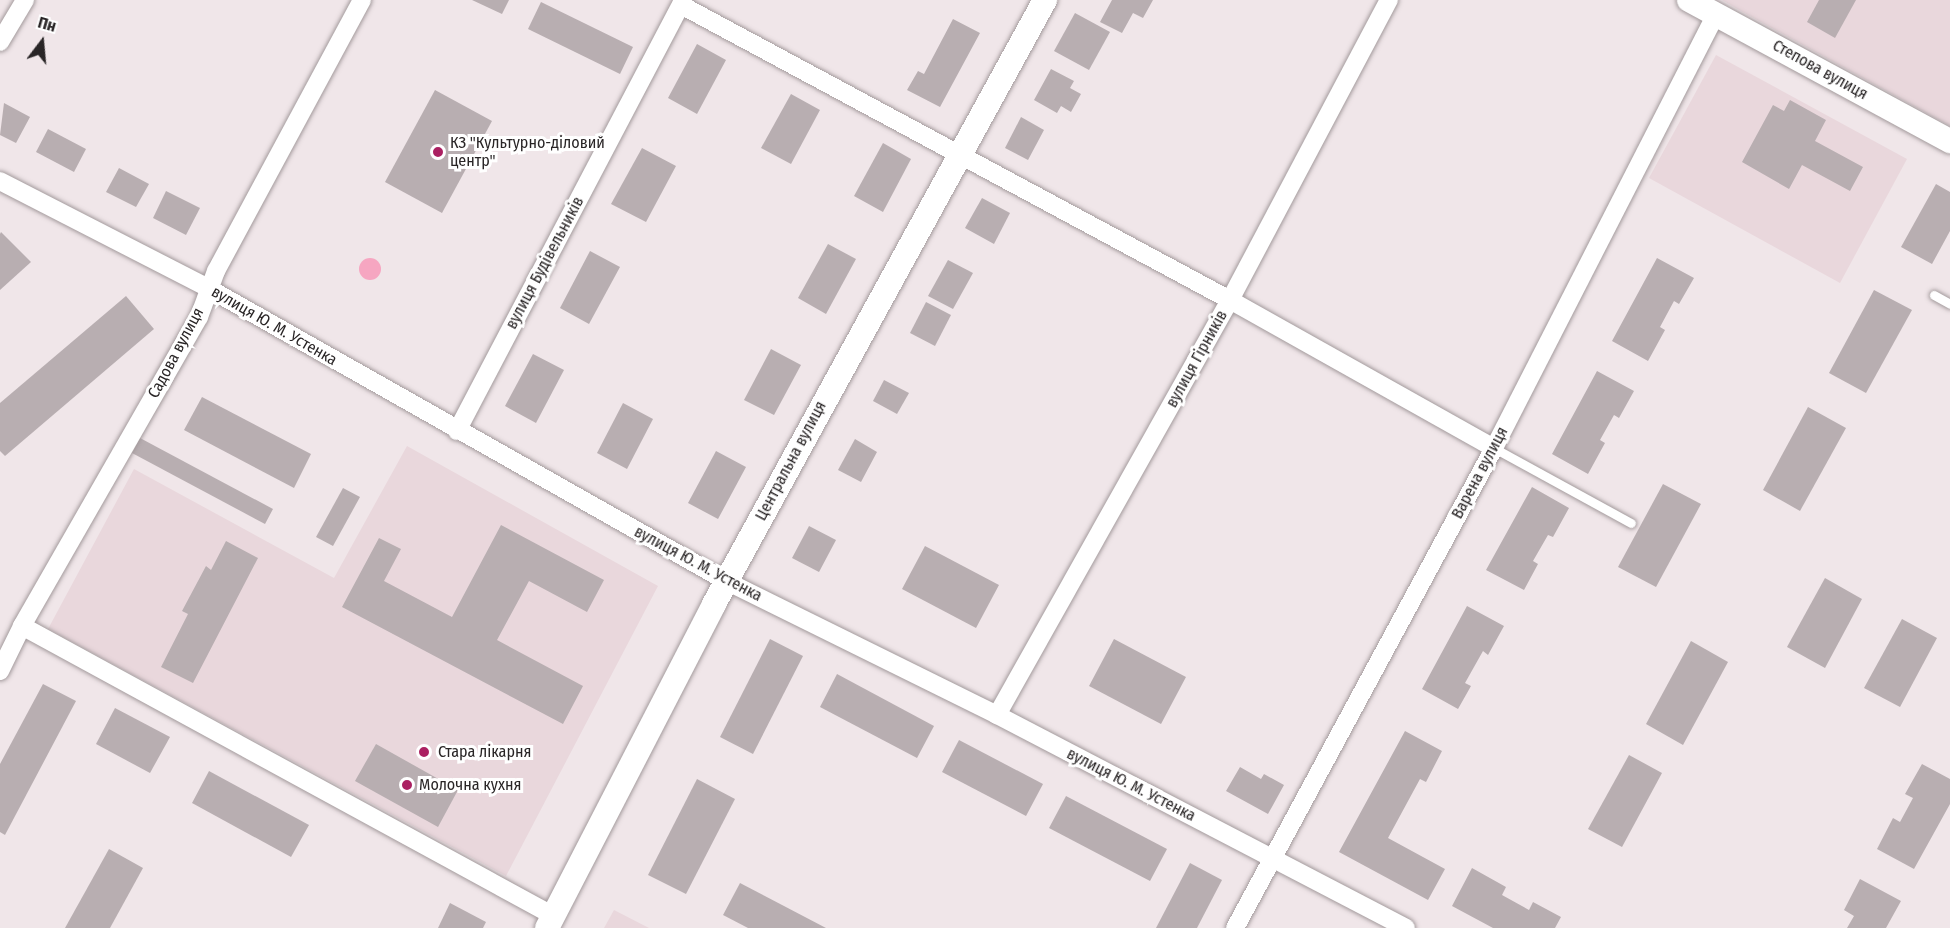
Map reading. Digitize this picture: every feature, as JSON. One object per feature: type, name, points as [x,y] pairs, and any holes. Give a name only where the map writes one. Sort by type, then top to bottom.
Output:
[{"type":"main road","name":"Центральна вулиця","points":[[550,922],[726,581],[957,156],[1045,0]]},
{"type":"main road","name":"Степова вулиця","points":[[1689,0],[1717,13],[1950,141]]},
{"type":"street","points":[[0,42],[25,0]]},
{"type":"street","name":"Садова вулиця","points":[[0,671],[22,626],[199,317],[208,288],[362,0]]},
{"type":"street","name":"вулиця Гірників","points":[[997,715],[1230,300],[1389,0]]},
{"type":"street","points":[[682,3],[957,156],[1230,300],[1494,448]]},
{"type":"street","name":"вулиця Будівельників","points":[[456,431],[682,3]]},
{"type":"street","name":"Варена вулиця","points":[[1235,928],[1494,448],[1717,13]]},
{"type":"street","name":"вулиця Ю. М. Устенка","points":[[0,181],[208,288],[456,431],[726,581],[997,715],[1406,928]]},
{"type":"street","points":[[22,626],[550,922]]},
{"type":"lane","points":[[1934,295],[1950,304]]},
{"type":"lane","points":[[1494,448],[1631,523]]},
{"type":"shaded area","points":[[1722,0],[1950,0],[1950,126],[1741,11]]},
{"type":"shaded area","points":[[1716,55],[1907,159],[1840,283],[1649,178]]},
{"type":"shaded area","points":[[370,258],[378,261],[381,269],[378,277],[370,280],[362,277],[359,269],[362,261]]},
{"type":"shaded area","name":"Стара лікарня","points":[[407,446],[658,586],[506,876],[48,629],[134,469],[334,578]]},
{"type":"shaded area","points":[[614,910],[649,928],[604,928]]},
{"type":"building","points":[[472,0],[509,0],[502,14]]},
{"type":"building","points":[[1112,0],[1153,0],[1143,18],[1133,13],[1122,33],[1100,22]]},
{"type":"building","points":[[1819,0],[1856,0],[1835,38],[1807,22]]},
{"type":"building","points":[[541,2],[633,47],[620,74],[528,29]]},
{"type":"building","points":[[1075,13],[1110,32],[1089,70],[1054,51]]},
{"type":"building","points":[[953,19],[980,33],[940,107],[907,90],[918,71],[924,74]]},
{"type":"building","points":[[697,44],[726,60],[697,114],[668,98]]},
{"type":"building","points":[[1051,69],[1074,81],[1070,88],[1081,94],[1071,112],[1061,106],[1057,113],[1034,100]]},
{"type":"building","name":"КЗ \"Культурно-діловий центр\"","points":[[435,90],[492,121],[442,213],[385,182]]},
{"type":"building","points":[[791,94],[820,110],[791,164],[761,148]]},
{"type":"building","points":[[1790,100],[1826,120],[1815,141],[1863,167],[1850,191],[1802,165],[1789,189],[1742,162],[1773,105],[1784,111]]},
{"type":"building","points":[[4,103],[30,117],[16,143],[0,135]]},
{"type":"building","points":[[1021,117],[1044,130],[1028,160],[1005,148]]},
{"type":"building","points":[[48,129],[86,149],[74,172],[36,152]]},
{"type":"building","points":[[883,143],[911,159],[883,212],[854,196]]},
{"type":"building","points":[[642,148],[676,166],[646,222],[611,204]]},
{"type":"building","points":[[119,168],[149,184],[136,207],[106,192]]},
{"type":"building","points":[[1936,184],[1950,192],[1950,231],[1932,264],[1901,247]]},
{"type":"building","points":[[166,191],[200,208],[186,235],[153,218]]},
{"type":"building","points":[[982,198],[1010,213],[994,244],[965,228]]},
{"type":"building","points":[[1,232],[31,262],[0,290],[0,234]]},
{"type":"building","points":[[828,244],[856,259],[826,314],[798,298]]},
{"type":"building","points":[[590,251],[620,267],[589,324],[560,308]]},
{"type":"building","points":[[1657,258],[1694,278],[1679,304],[1674,301],[1660,327],[1665,330],[1648,361],[1612,341]]},
{"type":"building","points":[[948,260],[973,273],[953,309],[928,296]]},
{"type":"building","points":[[1874,290],[1912,310],[1866,393],[1829,373]]},
{"type":"building","points":[[126,296],[154,329],[5,456],[0,451],[0,403]]},
{"type":"building","points":[[926,302],[951,315],[935,346],[910,333]]},
{"type":"building","points":[[771,349],[801,365],[774,415],[744,400]]},
{"type":"building","points":[[533,354],[564,370],[536,423],[505,406]]},
{"type":"building","points":[[1597,371],[1634,391],[1619,418],[1614,415],[1600,440],[1605,443],[1588,474],[1552,454]]},
{"type":"building","points":[[884,380],[909,393],[897,414],[873,401]]},
{"type":"building","points":[[202,397],[311,454],[294,488],[184,430]]},
{"type":"building","points":[[623,403],[653,419],[627,469],[597,453]]},
{"type":"building","points":[[1808,407],[1846,428],[1800,511],[1763,490]]},
{"type":"building","points":[[140,438],[273,509],[265,524],[132,453]]},
{"type":"building","points":[[855,439],[877,452],[861,482],[838,470]]},
{"type":"building","points":[[716,451],[746,467],[718,519],[688,503]]},
{"type":"building","points":[[1663,484],[1701,504],[1656,587],[1618,567]]},
{"type":"building","points":[[1532,487],[1569,508],[1553,537],[1548,535],[1533,561],[1538,564],[1524,590],[1486,570]]},
{"type":"building","points":[[343,488],[360,497],[333,546],[316,537]]},
{"type":"building","points":[[501,525],[604,580],[587,612],[529,581],[497,640],[583,686],[563,724],[342,607],[379,538],[401,549],[384,581],[452,617]]},
{"type":"building","points":[[809,526],[836,540],[819,572],[792,558]]},
{"type":"building","points":[[226,541],[258,558],[193,683],[161,667],[188,614],[182,611],[206,566],[211,570]]},
{"type":"building","points":[[925,546],[999,585],[976,628],[902,589]]},
{"type":"building","points":[[1825,578],[1862,599],[1825,668],[1787,647]]},
{"type":"building","points":[[1467,606],[1504,626],[1488,655],[1483,651],[1465,683],[1471,686],[1458,709],[1422,689]]},
{"type":"building","points":[[1902,619],[1937,638],[1900,707],[1864,688]]},
{"type":"building","points":[[770,639],[803,656],[753,754],[720,737]]},
{"type":"building","points":[[1114,639],[1186,677],[1161,724],[1089,686]]},
{"type":"building","points":[[1691,641],[1728,662],[1683,745],[1646,724]]},
{"type":"building","points":[[837,674],[934,726],[917,758],[820,707]]},
{"type":"building","points":[[43,684],[76,701],[5,835],[0,832],[0,764]]},
{"type":"building","points":[[115,708],[170,737],[150,773],[96,744]]},
{"type":"building","points":[[1405,731],[1442,751],[1426,782],[1420,779],[1388,838],[1445,869],[1428,900],[1339,852]]},
{"type":"building","points":[[959,740],[1043,784],[1026,816],[942,772]]},
{"type":"building","name":"Молочна кухня","points":[[376,744],[458,790],[438,827],[355,781]]},
{"type":"building","points":[[1629,755],[1662,773],[1622,847],[1588,829]]},
{"type":"building","points":[[1922,764],[1950,779],[1950,804],[1914,869],[1877,849],[1893,818],[1900,822],[1913,798],[1905,794]]},
{"type":"building","points":[[1240,767],[1261,779],[1264,774],[1284,785],[1268,814],[1226,791]]},
{"type":"building","points":[[209,771],[309,825],[291,857],[192,803]]},
{"type":"building","points":[[697,779],[735,799],[686,894],[648,875]]},
{"type":"building","points":[[1066,796],[1167,849],[1150,881],[1049,828]]},
{"type":"building","points":[[109,849],[143,868],[110,928],[65,928]]},
{"type":"building","points":[[1190,863],[1222,880],[1197,928],[1156,928]]},
{"type":"building","points":[[1472,868],[1506,887],[1502,895],[1529,910],[1533,902],[1561,917],[1555,928],[1493,928],[1452,906]]},
{"type":"building","points":[[1860,879],[1901,901],[1886,928],[1847,928],[1854,916],[1844,910]]},
{"type":"building","points":[[740,883],[826,928],[748,928],[723,915]]},
{"type":"building","points":[[450,903],[486,922],[483,928],[438,928]]},
{"type":"place","name":"КЗ \"Культурно-діловий центр\"","points":[[438,152]]},
{"type":"place","name":"Стара лікарня","points":[[424,752]]},
{"type":"place","name":"Молочна кухня","points":[[407,785]]}]
